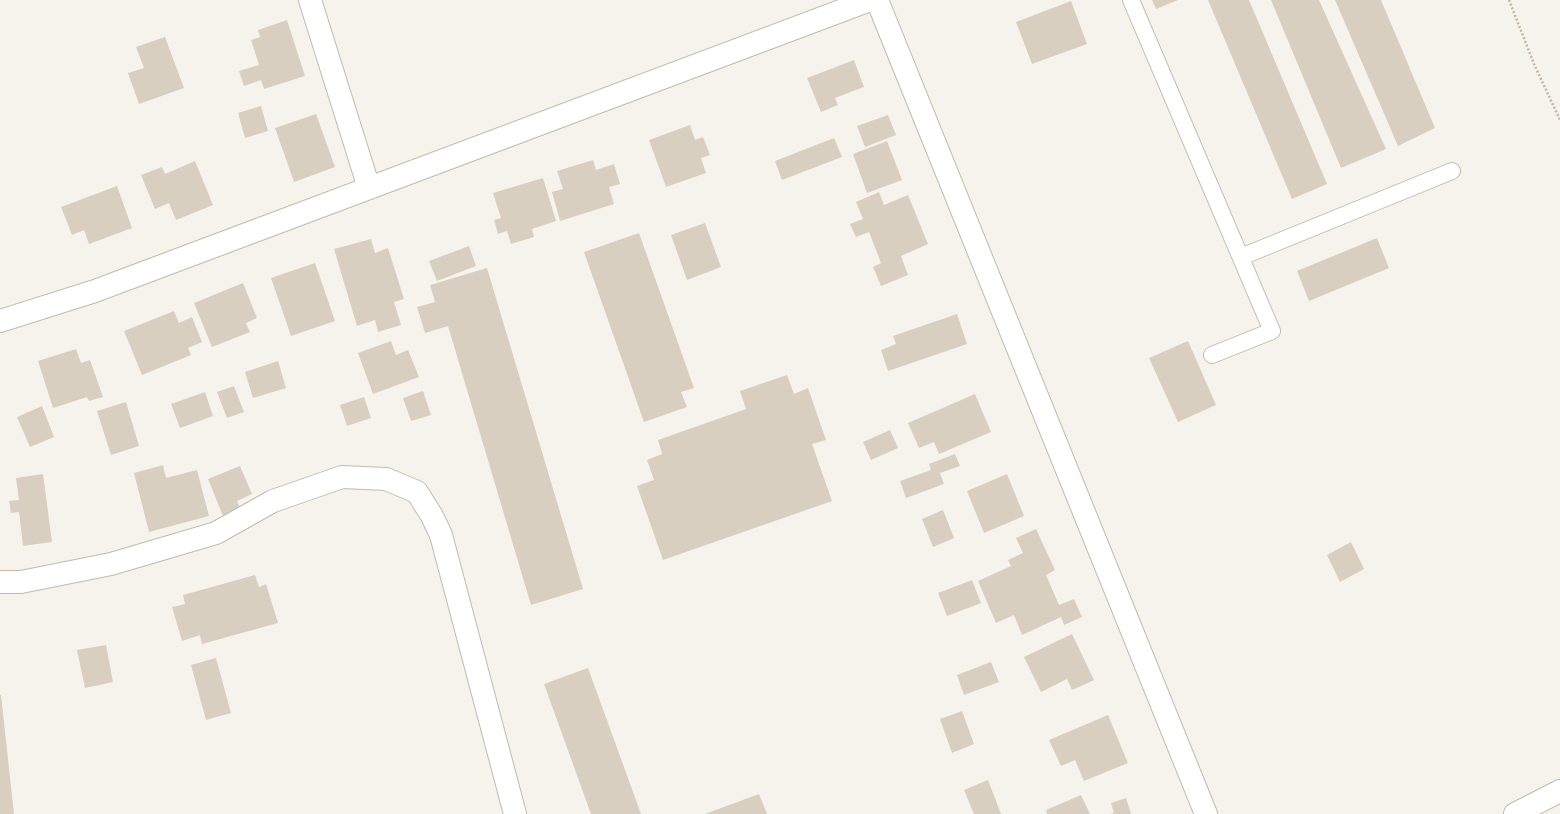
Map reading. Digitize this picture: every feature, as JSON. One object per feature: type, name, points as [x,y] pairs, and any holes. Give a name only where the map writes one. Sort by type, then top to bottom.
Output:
[{"type":"street","points":[[310,0],[369,188]]},
{"type":"street","points":[[0,321],[95,291],[870,0]]},
{"type":"street","points":[[877,0],[1206,814]]},
{"type":"street","points":[[0,582],[21,582],[111,564],[216,533],[273,502],[342,476],[386,479],[417,492],[432,516],[441,535],[515,814]]},
{"type":"street","points":[[1515,814],[1560,791]]},
{"type":"lane","points":[[1130,0],[1272,331],[1212,355]]},
{"type":"lane","points":[[1241,257],[1452,171]]},
{"type":"path","points":[[1509,0],[1534,64],[1560,120]]},
{"type":"building","points":[[1152,0],[1178,0],[1156,9]]},
{"type":"building","points":[[1208,0],[1249,0],[1327,184],[1292,199]]},
{"type":"building","points":[[1271,0],[1319,0],[1386,149],[1341,168]]},
{"type":"building","points":[[1335,0],[1381,0],[1435,128],[1398,146]]},
{"type":"building","points":[[1071,1],[1087,44],[1032,64],[1016,22]]},
{"type":"building","points":[[287,20],[305,76],[264,89],[261,80],[244,86],[239,71],[259,65],[251,40],[260,37],[258,30]]},
{"type":"building","points":[[165,37],[184,88],[139,104],[128,73],[144,68],[136,47]]},
{"type":"building","points":[[854,60],[864,87],[835,98],[838,105],[821,112],[807,78]]},
{"type":"building","points":[[261,106],[268,131],[245,138],[238,113]]},
{"type":"building","points":[[316,114],[335,167],[294,182],[275,128]]},
{"type":"building","points":[[888,115],[896,135],[865,147],[857,126]]},
{"type":"building","points":[[690,125],[695,140],[703,137],[710,155],[701,158],[706,173],[666,187],[649,140]]},
{"type":"building","points":[[834,138],[842,157],[782,180],[775,161]]},
{"type":"building","points":[[887,141],[902,180],[867,193],[853,154]]},
{"type":"building","points":[[593,160],[596,170],[614,164],[620,184],[609,187],[614,204],[560,221],[552,192],[563,189],[557,171]]},
{"type":"building","points":[[195,161],[213,205],[176,220],[169,203],[155,209],[141,175],[162,167],[165,174]]},
{"type":"building","points":[[543,178],[556,221],[532,229],[534,237],[511,244],[507,231],[498,234],[494,220],[501,218],[493,193]]},
{"type":"building","points":[[117,186],[132,228],[89,244],[84,230],[72,235],[61,207]]},
{"type":"building","points":[[879,192],[884,205],[908,195],[928,244],[901,256],[908,275],[881,286],[873,267],[881,263],[869,232],[856,237],[850,224],[863,219],[856,202]]},
{"type":"building","points":[[705,223],[721,267],[687,280],[671,235]]},
{"type":"building","points":[[639,233],[694,388],[681,392],[687,407],[644,422],[584,252]]},
{"type":"building","points":[[1377,238],[1389,268],[1309,301],[1297,271]]},
{"type":"building","points":[[371,239],[375,253],[388,248],[404,299],[394,302],[401,325],[378,332],[375,320],[357,326],[334,249]]},
{"type":"building","points":[[469,246],[476,266],[437,281],[429,261]]},
{"type":"building","points":[[315,263],[335,321],[291,336],[271,278]]},
{"type":"building","points":[[487,268],[583,589],[531,605],[448,326],[425,333],[417,307],[435,302],[430,285]]},
{"type":"building","points":[[243,283],[257,318],[246,323],[250,332],[212,347],[194,303]]},
{"type":"building","points":[[174,311],[179,323],[192,317],[202,342],[188,348],[191,355],[142,375],[124,331]]},
{"type":"building","points":[[957,314],[967,344],[888,371],[881,350],[896,344],[893,336]]},
{"type":"building","points":[[391,341],[396,355],[408,350],[419,377],[373,394],[358,353]]},
{"type":"building","points":[[1188,341],[1216,405],[1178,422],[1149,358]]},
{"type":"building","points":[[76,349],[81,363],[90,360],[103,397],[89,401],[87,397],[53,408],[38,361]]},
{"type":"building","points":[[278,361],[286,388],[253,398],[245,372]]},
{"type":"building","points":[[787,375],[794,394],[808,388],[826,440],[812,444],[832,501],[663,560],[637,486],[654,480],[647,460],[662,454],[658,440],[746,409],[740,391]]},
{"type":"building","points":[[234,386],[244,412],[227,418],[217,392]]},
{"type":"building","points":[[423,391],[431,415],[411,421],[403,398]]},
{"type":"building","points":[[205,392],[213,416],[180,428],[171,404]]},
{"type":"building","points":[[975,394],[991,432],[939,454],[934,442],[919,448],[908,423]]},
{"type":"building","points":[[364,397],[371,418],[347,426],[340,405]]},
{"type":"building","points":[[126,402],[139,446],[111,455],[97,411]]},
{"type":"building","points":[[42,406],[54,437],[30,447],[17,417]]},
{"type":"building","points":[[890,430],[898,448],[871,460],[863,442]]},
{"type":"building","points":[[955,454],[960,466],[940,473],[944,484],[906,498],[900,481],[931,470],[929,464]]},
{"type":"building","points":[[163,465],[166,478],[197,470],[209,516],[149,532],[134,473]]},
{"type":"building","points":[[240,466],[252,494],[237,501],[240,509],[223,516],[208,479]]},
{"type":"building","points":[[43,474],[52,542],[23,546],[19,512],[11,513],[9,501],[19,500],[16,478]]},
{"type":"building","points":[[1007,474],[1024,516],[984,533],[967,491]]},
{"type":"building","points":[[943,510],[954,538],[933,547],[922,519]]},
{"type":"building","points":[[1036,529],[1055,570],[1046,575],[1059,605],[1074,599],[1082,617],[1064,625],[1061,617],[1022,635],[1014,615],[996,623],[978,581],[1011,566],[1008,560],[1023,553],[1016,538]]},
{"type":"building","points":[[1351,542],[1364,569],[1340,582],[1327,555]]},
{"type":"building","points":[[255,575],[259,587],[266,584],[278,623],[202,644],[200,635],[182,641],[172,607],[185,604],[183,595]]},
{"type":"building","points":[[972,580],[981,603],[947,616],[938,593]]},
{"type":"building","points":[[1072,634],[1094,680],[1072,690],[1067,679],[1041,692],[1024,657]]},
{"type":"building","points":[[106,645],[113,682],[85,688],[77,650]]},
{"type":"building","points":[[216,658],[231,713],[206,720],[191,665]]},
{"type":"building","points":[[991,662],[999,682],[964,695],[957,675]]},
{"type":"building","points":[[588,668],[641,814],[591,814],[544,684]]},
{"type":"building","points":[[1,695],[14,814],[0,814]]},
{"type":"building","points":[[962,711],[974,744],[952,753],[940,719]]},
{"type":"building","points":[[1108,715],[1128,763],[1084,781],[1075,760],[1061,766],[1049,740]]},
{"type":"building","points":[[988,780],[1001,814],[974,814],[964,790]]},
{"type":"building","points":[[759,794],[767,814],[705,814]]},
{"type":"building","points":[[1081,795],[1090,814],[1047,814],[1046,810]]},
{"type":"building","points":[[1126,798],[1131,814],[1110,814],[1114,813],[1111,803]]}]
